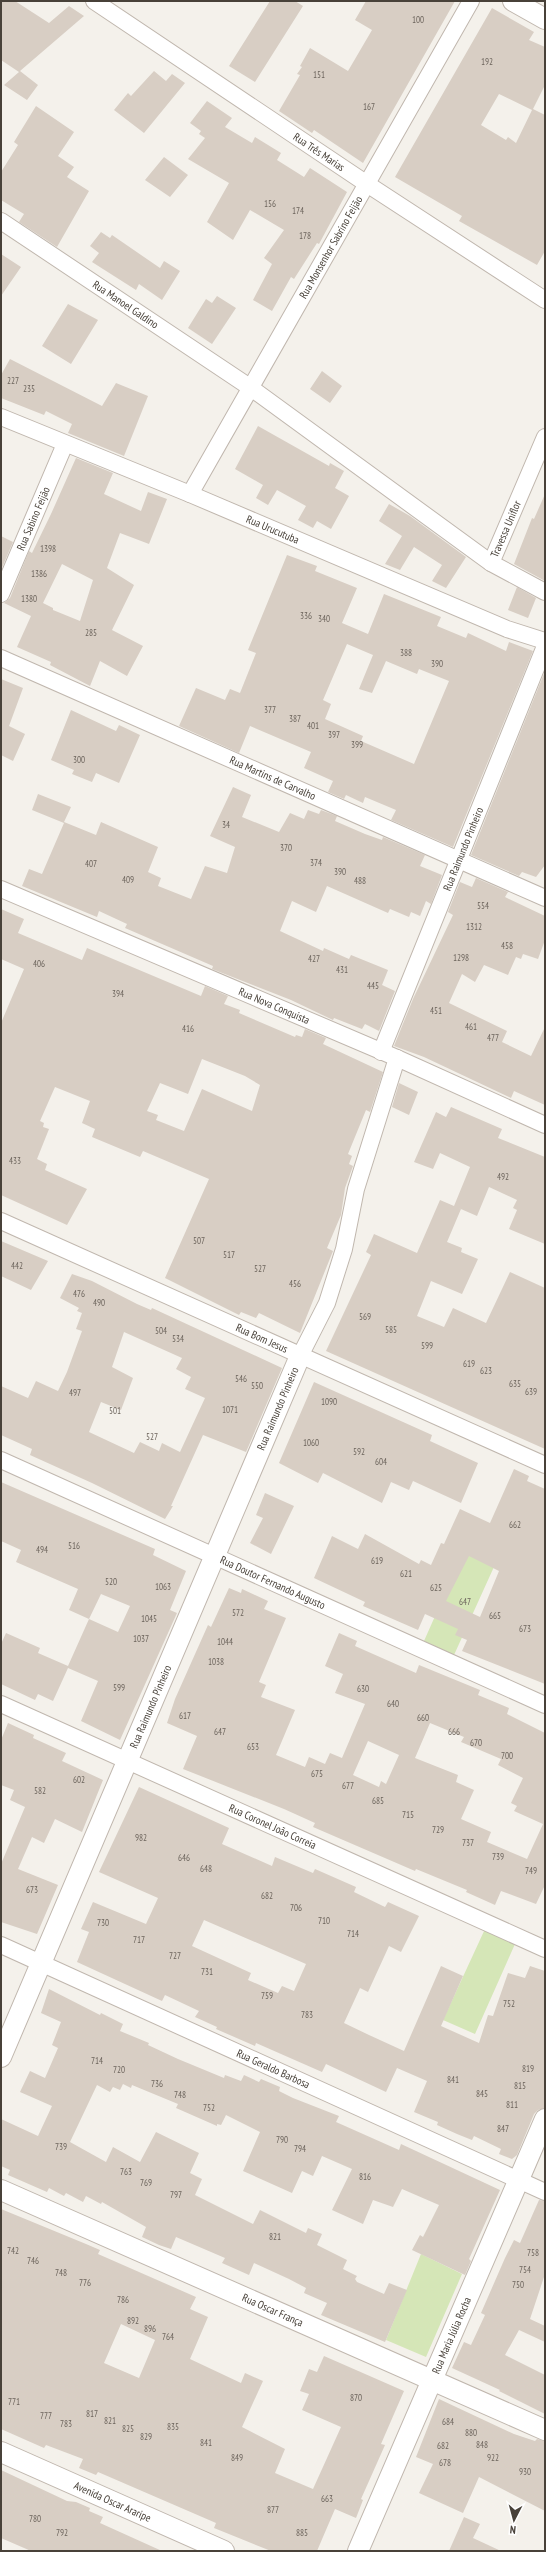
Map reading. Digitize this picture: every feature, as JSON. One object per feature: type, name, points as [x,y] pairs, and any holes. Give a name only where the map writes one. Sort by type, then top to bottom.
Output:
[{"type":"street","name":"Rua Três Marias","points":[[94,1],[367,184],[545,300]]},
{"type":"street","name":"Rua Monsenhor Sabrino Feijão","points":[[190,494],[471,1]]},
{"type":"street","points":[[513,1],[545,19]]},
{"type":"street","name":"Rua Manoel Galdino","points":[[1,221],[251,388],[491,563]]},
{"type":"street","name":"Rua Urucutuba","points":[[1,417],[190,494],[507,629],[545,641]]},
{"type":"street","name":"Travessa Uniflor","points":[[545,437],[491,563],[545,592]]},
{"type":"street","name":"Rua Sabino Feijão","points":[[1,594],[66,444]]},
{"type":"street","name":"Rua Raimundo Pinheiro","points":[[381,1052],[545,646]]},
{"type":"street","name":"Rua Martins de Carvalho","points":[[1,658],[545,898]]},
{"type":"street","name":"Rua Nova Conquista","points":[[1,889],[397,1058],[545,1126]]},
{"type":"street","points":[[300,1356],[329,1296],[344,1249],[356,1189],[397,1058]]},
{"type":"street","name":"Rua Bom Jesus","points":[[1,1222],[545,1465]]},
{"type":"street","name":"Rua Raimundo Pinheiro","points":[[1,2057],[40,1962],[300,1356]]},
{"type":"street","name":"Rua Doutor Fernando Augusto","points":[[1,1460],[545,1705]]},
{"type":"street","name":"Rua Coronel João Correia","points":[[1,1704],[545,1949]]},
{"type":"street","name":"Rua Geraldo Barbosa","points":[[1,1945],[545,2192]]},
{"type":"street","name":"Rua Maria Júlia Rocha","points":[[358,2551],[520,2181],[545,2119]]},
{"type":"street","name":"Rua Oscar França","points":[[1,2190],[545,2430]]},
{"type":"street","name":"Avenida Oscar Araripe","points":[[1,2452],[224,2551]]},
{"type":"green space","points":[[467,1544],[498,1558],[454,1655],[424,1641]]},
{"type":"green space","points":[[485,1929],[515,1944],[475,2034],[443,2020]]},
{"type":"green space","points":[[421,2254],[462,2274],[426,2357],[386,2340]]},
{"type":"building","points":[[1,1],[15,1],[49,23],[69,6],[84,16],[20,71],[38,85],[27,100],[4,85],[19,72],[1,60]]},
{"type":"building","points":[[270,1],[295,1],[303,6],[255,82],[229,66]]},
{"type":"building","points":[[366,1],[455,1],[363,163],[314,130],[312,133],[279,111],[300,75],[297,74],[302,67],[300,66],[310,48],[348,71],[372,30],[355,20]]},
{"type":"building","points":[[492,8],[534,32],[529,40],[545,47],[545,85],[533,109],[545,115],[545,251],[537,265],[459,221],[462,216],[395,177]],"holes":[[[499,94],[532,110],[516,143],[508,137],[506,140],[481,125]]]},
{"type":"building","points":[[154,71],[166,81],[172,74],[185,83],[144,133],[114,110],[128,93],[131,96]]},
{"type":"building","points":[[207,101],[232,118],[225,127],[252,143],[255,137],[281,153],[277,160],[304,177],[310,168],[347,192],[319,244],[317,243],[294,279],[291,277],[272,311],[253,300],[272,264],[264,258],[284,230],[250,210],[233,240],[207,222],[229,183],[188,159],[205,138],[199,134],[201,131],[190,123]]},
{"type":"building","points":[[36,106],[74,132],[58,156],[74,167],[67,177],[89,191],[57,247],[19,222],[24,214],[1,200],[1,172],[18,145],[14,142]]},
{"type":"building","points":[[164,157],[188,175],[170,197],[145,180]]},
{"type":"building","points":[[101,232],[110,238],[112,235],[160,268],[164,261],[180,271],[162,300],[139,284],[136,290],[92,262],[99,253],[90,246]]},
{"type":"building","points":[[1,254],[21,267],[1,296]]},
{"type":"building","points":[[217,296],[236,308],[212,344],[188,328],[206,299],[212,303]]},
{"type":"building","points":[[68,304],[98,320],[71,364],[42,346]]},
{"type":"building","points":[[10,359],[102,406],[116,383],[148,396],[124,456],[68,433],[72,424],[46,411],[44,415],[1,398],[1,375]]},
{"type":"building","points":[[322,371],[342,386],[330,403],[310,389]]},
{"type":"building","points":[[258,426],[329,466],[330,463],[344,471],[335,488],[349,496],[331,529],[317,521],[313,528],[298,520],[306,506],[277,490],[268,505],[256,498],[263,485],[235,469]]},
{"type":"building","points":[[76,458],[113,473],[104,494],[141,511],[148,492],[167,499],[149,544],[120,533],[107,568],[134,585],[112,630],[143,646],[127,676],[100,661],[90,686],[50,665],[51,662],[17,647],[31,616],[4,603],[10,598],[29,551],[32,553]],"holes":[[[62,564],[93,580],[80,621],[53,610],[53,608],[43,603]]]},
{"type":"building","points":[[545,494],[545,581],[514,564],[532,518],[534,519]]},
{"type":"building","points":[[389,504],[410,516],[466,557],[446,588],[432,581],[442,565],[414,547],[400,570],[385,564],[402,536],[379,521]]},
{"type":"building","points":[[1,536],[13,542],[1,570]]},
{"type":"building","points":[[287,555],[317,566],[315,571],[357,588],[342,623],[368,634],[384,594],[441,617],[437,626],[466,638],[468,633],[506,651],[509,642],[533,651],[453,847],[391,820],[396,810],[365,797],[363,803],[346,795],[344,799],[328,792],[333,781],[304,768],[311,752],[250,726],[239,753],[179,726],[196,688],[225,700],[230,689],[240,693],[256,653],[248,650]],"holes":[[[347,644],[373,655],[359,689],[372,693],[386,661],[417,674],[419,669],[449,681],[414,764],[361,741],[363,736],[325,719],[331,704],[323,700]]]},
{"type":"building","points":[[517,587],[536,598],[528,618],[508,610]]},
{"type":"building","points":[[545,671],[545,865],[536,877],[522,872],[519,876],[471,855]]},
{"type":"building","points":[[1,679],[23,688],[9,726],[25,734],[13,761],[1,755]]},
{"type":"building","points":[[71,710],[116,731],[119,725],[140,735],[119,783],[96,773],[92,782],[72,774],[74,770],[51,760]]},
{"type":"building","points":[[233,787],[251,795],[242,817],[279,832],[290,813],[304,819],[308,810],[319,814],[321,810],[337,816],[335,821],[365,834],[382,840],[383,837],[425,855],[420,866],[442,875],[431,904],[426,901],[420,916],[411,912],[409,917],[390,909],[388,913],[327,886],[316,912],[292,901],[280,931],[323,951],[324,948],[349,959],[351,955],[388,970],[382,985],[395,991],[379,1031],[365,1024],[362,1029],[334,1018],[333,1020],[291,1000],[212,969],[213,966],[125,928],[127,924],[99,911],[97,917],[22,886],[29,869],[42,874],[64,823],[32,810],[38,794],[71,807],[64,822],[96,835],[101,822],[158,847],[148,872],[161,878],[158,886],[191,899],[205,866],[227,873],[235,847],[210,836]]},
{"type":"building","points":[[476,878],[508,892],[505,897],[545,916],[545,940],[538,959],[523,954],[521,959],[516,957],[508,975],[484,965],[475,982],[462,974],[449,1003],[507,1031],[502,1042],[531,1056],[545,1027],[545,1105],[514,1091],[511,1098],[424,1057],[394,1046],[413,999],[453,915],[448,912],[460,882],[472,887]]},
{"type":"building","points":[[1,909],[24,919],[18,933],[82,960],[87,948],[201,996],[205,986],[228,996],[224,1004],[240,1010],[239,1013],[295,1037],[296,1035],[302,1037],[305,1029],[326,1038],[323,1044],[383,1072],[370,1112],[366,1110],[348,1154],[352,1156],[349,1164],[353,1166],[345,1188],[341,1215],[327,1248],[333,1251],[300,1333],[259,1313],[256,1318],[241,1312],[239,1315],[165,1278],[209,1179],[143,1151],[140,1157],[92,1137],[95,1129],[82,1123],[90,1101],[55,1087],[40,1121],[44,1123],[43,1127],[49,1129],[37,1159],[47,1164],[45,1170],[87,1189],[67,1225],[1,1195],[1,1023],[24,969],[1,959]],"holes":[[[202,1059],[245,1076],[260,1085],[252,1111],[202,1089],[184,1131],[156,1120],[158,1115],[147,1111],[160,1083],[188,1094]]]},
{"type":"building","points":[[399,1083],[418,1092],[409,1115],[392,1107]]},
{"type":"building","points":[[451,1107],[502,1129],[498,1138],[545,1157],[545,1244],[509,1229],[517,1210],[513,1208],[517,1200],[489,1187],[477,1216],[454,1206],[470,1167],[440,1153],[433,1169],[414,1162],[436,1112],[446,1117]]},
{"type":"building","points":[[440,1200],[461,1209],[447,1242],[462,1248],[461,1252],[478,1259],[462,1294],[431,1281],[417,1316],[444,1327],[453,1308],[486,1323],[510,1272],[545,1288],[545,1449],[326,1351],[371,1255],[366,1252],[374,1234],[417,1253]]},
{"type":"building","points":[[1,1241],[48,1261],[31,1290],[1,1276]]},
{"type":"building","points":[[72,1274],[92,1281],[137,1304],[151,1310],[152,1308],[282,1368],[246,1452],[203,1435],[171,1506],[173,1506],[165,1519],[92,1483],[30,1455],[32,1449],[1,1435],[1,1386],[28,1398],[36,1381],[58,1391],[67,1372],[82,1331],[76,1329],[82,1313],[77,1311],[79,1308],[60,1298]],"holes":[[[124,1332],[182,1358],[176,1369],[191,1377],[185,1389],[205,1398],[180,1452],[162,1443],[159,1451],[140,1442],[134,1453],[89,1432],[101,1402],[121,1410],[133,1378],[112,1367]]]},
{"type":"building","points":[[314,1382],[432,1435],[430,1441],[478,1463],[461,1503],[413,1481],[409,1490],[391,1482],[382,1503],[323,1473],[318,1483],[279,1463]]},
{"type":"building","points":[[514,1469],[529,1476],[527,1481],[545,1489],[545,1684],[462,1651],[467,1640],[455,1635],[458,1629],[425,1614],[418,1630],[363,1606],[365,1602],[314,1578],[332,1536],[358,1549],[365,1534],[419,1564],[421,1560],[431,1565],[441,1543],[444,1544],[460,1509],[490,1523]],"holes":[[[469,1556],[499,1571],[480,1617],[446,1601]]]},
{"type":"building","points":[[1,1482],[155,1549],[153,1555],[186,1571],[170,1610],[177,1613],[120,1740],[81,1721],[98,1681],[68,1668],[53,1701],[38,1694],[35,1700],[1,1684],[1,1644],[6,1633],[40,1648],[38,1653],[68,1666],[89,1619],[69,1610],[78,1589],[16,1562],[21,1550],[1,1541]],"holes":[[[101,1594],[130,1606],[118,1632],[89,1619]]]},
{"type":"building","points":[[265,1493],[294,1506],[271,1554],[250,1543],[263,1518],[256,1515]]},
{"type":"building","points":[[229,1588],[241,1593],[242,1589],[268,1601],[264,1609],[286,1618],[259,1682],[266,1685],[261,1697],[295,1710],[276,1755],[305,1767],[309,1757],[325,1764],[330,1753],[342,1758],[365,1704],[335,1693],[343,1674],[325,1666],[339,1633],[357,1641],[355,1646],[416,1673],[419,1665],[480,1690],[478,1695],[509,1708],[507,1714],[545,1733],[545,1885],[536,1904],[501,1891],[495,1905],[466,1892],[467,1890],[416,1869],[415,1871],[313,1827],[315,1823],[284,1809],[183,1769],[197,1736],[167,1723],[175,1699],[208,1625],[211,1627]],"holes":[[[430,1723],[464,1737],[461,1742],[501,1759],[498,1765],[523,1778],[511,1803],[517,1806],[514,1811],[543,1824],[527,1859],[487,1842],[491,1832],[461,1819],[474,1790],[456,1782],[458,1775],[415,1758]],[[368,1741],[399,1755],[386,1784],[381,1781],[379,1787],[353,1775]]]},
{"type":"building","points":[[8,1723],[34,1735],[33,1738],[66,1753],[62,1761],[103,1780],[82,1832],[55,1819],[44,1843],[32,1837],[18,1869],[58,1885],[37,1934],[1,1922],[1,1864],[25,1807],[10,1800],[14,1790],[1,1785],[1,1740]]},
{"type":"building","points":[[139,1787],[229,1828],[222,1844],[272,1866],[275,1857],[313,1873],[315,1869],[356,1887],[354,1892],[385,1907],[388,1902],[419,1916],[401,1952],[389,1946],[368,1992],[360,1988],[344,2023],[404,2051],[441,1966],[463,1976],[441,2026],[479,2043],[488,2015],[493,2016],[508,1973],[525,1978],[530,1966],[545,1971],[545,2108],[538,2110],[534,2114],[517,2155],[512,2159],[499,2154],[501,2149],[474,2136],[472,2140],[457,2134],[437,2125],[438,2122],[414,2112],[427,2081],[397,2068],[386,2092],[326,2064],[322,2072],[256,2043],[255,2046],[216,2029],[217,2027],[195,2017],[199,2011],[165,1995],[162,2001],[77,1962],[89,1932],[81,1929],[93,1902],[146,1924],[158,1898],[99,1872]],"holes":[[[204,1920],[306,1964],[294,1991],[282,1986],[278,1993],[248,1980],[251,1973],[192,1946]]]},
{"type":"building","points":[[49,1989],[100,2015],[101,2013],[123,2024],[120,2031],[149,2043],[148,2045],[178,2059],[224,2078],[225,2075],[241,2081],[244,2075],[259,2082],[261,2079],[280,2087],[279,2091],[293,2098],[339,2116],[336,2122],[399,2150],[401,2144],[500,2190],[469,2259],[471,2261],[465,2275],[412,2250],[420,2235],[423,2237],[439,2205],[402,2189],[393,2207],[373,2200],[363,2224],[332,2210],[352,2169],[322,2156],[313,2176],[302,2171],[292,2193],[243,2171],[260,2132],[226,2115],[221,2125],[217,2124],[217,2126],[176,2108],[178,2104],[132,2085],[131,2088],[123,2084],[120,2090],[113,2087],[110,2092],[97,2085],[70,2142],[106,2162],[113,2147],[140,2162],[156,2132],[199,2153],[190,2173],[202,2179],[195,2195],[253,2224],[260,2210],[306,2233],[308,2228],[322,2234],[317,2245],[347,2260],[343,2269],[357,2276],[355,2279],[357,2282],[384,2294],[389,2283],[407,2290],[385,2342],[321,2315],[327,2303],[304,2293],[306,2288],[254,2263],[249,2275],[222,2263],[225,2258],[176,2237],[171,2249],[159,2245],[142,2237],[146,2227],[102,2202],[101,2204],[86,2196],[83,2202],[66,2193],[64,2196],[49,2188],[47,2192],[8,2175],[10,2170],[1,2166],[1,2119],[38,2136],[52,2106],[20,2092],[30,2071],[45,2078],[58,2048],[52,2045],[61,2022],[41,2013]]},
{"type":"building","points":[[539,2200],[545,2201],[545,2274],[530,2319],[545,2326],[545,2342],[519,2330],[505,2355],[545,2375],[545,2414],[499,2391],[500,2390],[452,2368],[464,2342],[471,2345],[485,2315],[481,2313],[505,2258],[514,2240],[520,2243]]},
{"type":"building","points":[[1,2209],[100,2250],[98,2254],[196,2297],[190,2309],[208,2317],[190,2359],[241,2383],[245,2373],[263,2381],[242,2427],[285,2449],[275,2473],[313,2489],[341,2427],[302,2410],[309,2394],[300,2391],[309,2369],[317,2372],[324,2356],[404,2391],[381,2444],[385,2445],[361,2499],[363,2500],[356,2518],[335,2509],[317,2551],[271,2551],[214,2528],[216,2523],[98,2472],[96,2475],[79,2468],[83,2459],[46,2445],[44,2448],[1,2429]],"holes":[[[121,2324],[155,2340],[139,2378],[104,2363]]]},
{"type":"building","points":[[439,2399],[514,2434],[535,2441],[537,2439],[545,2441],[545,2511],[479,2477],[463,2513],[419,2493],[433,2464],[416,2457]]},
{"type":"building","points":[[1,2470],[67,2501],[76,2502],[90,2508],[89,2511],[103,2517],[100,2523],[162,2551],[31,2551],[1,2538]]},
{"type":"building","points":[[464,2517],[480,2524],[473,2538],[501,2551],[449,2551]]}]
